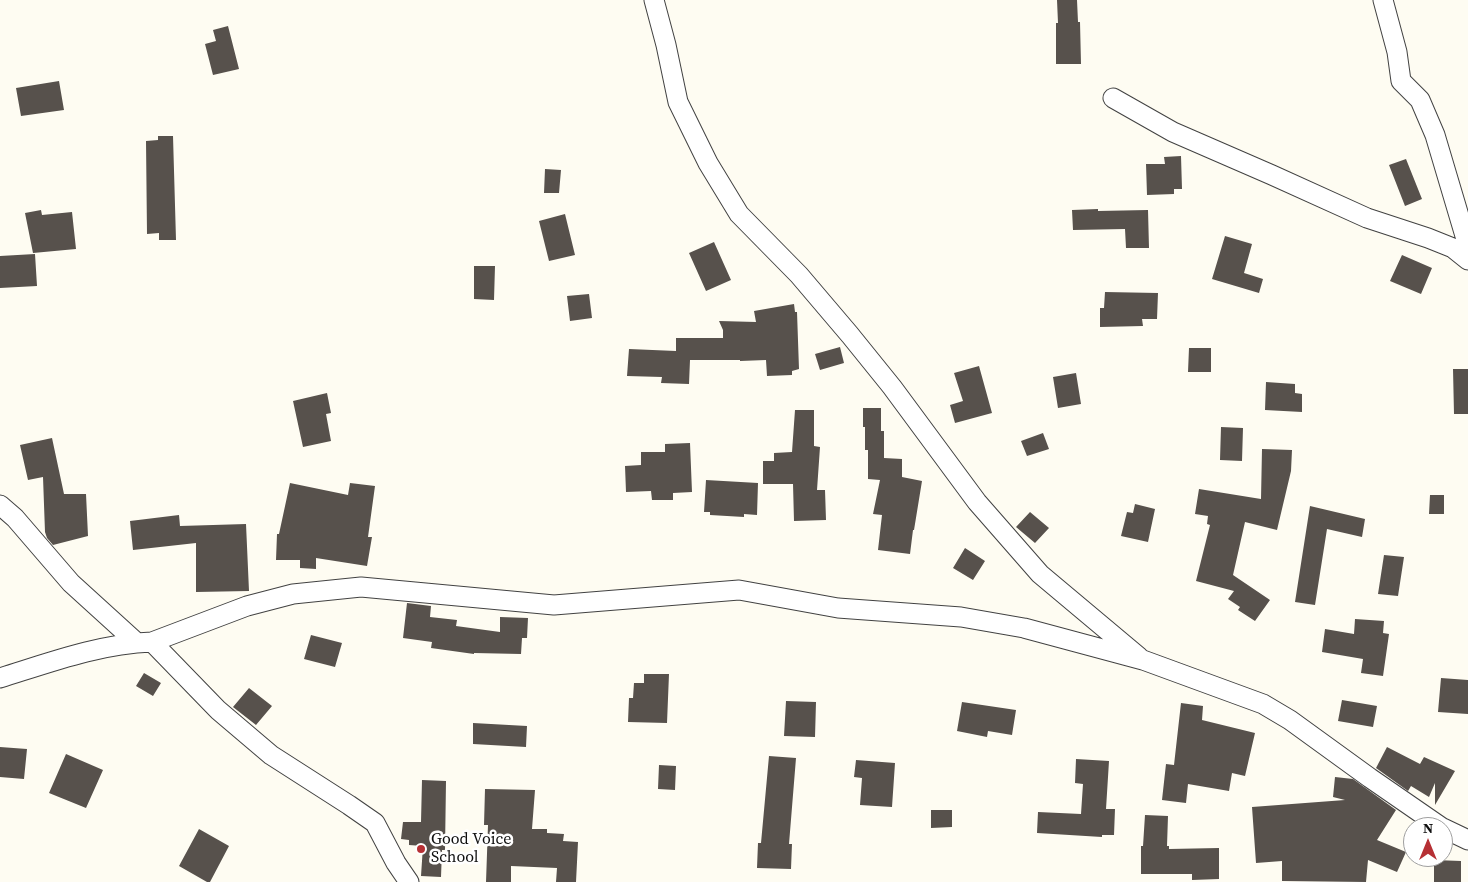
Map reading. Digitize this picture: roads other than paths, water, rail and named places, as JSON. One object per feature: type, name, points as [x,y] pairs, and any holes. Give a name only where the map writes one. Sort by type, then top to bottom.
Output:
[{"type":"street","points":[[654,0],[678,102],[708,163],[739,214],[799,275],[850,335],[903,401],[977,502],[1040,574],[1143,660]]},
{"type":"street","points":[[1383,0],[1397,52],[1401,80],[1420,100],[1435,135],[1468,246]]},
{"type":"street","points":[[1113,98],[1173,132],[1367,218],[1453,248],[1468,260]]},
{"type":"street","points":[[0,505],[14,518],[71,583],[145,642],[218,710],[272,755],[350,805],[374,823],[409,882]]},
{"type":"street","points":[[0,678],[78,653],[145,642],[247,606],[293,594],[361,587],[554,605],[739,590],[838,608],[961,617],[1024,628],[1143,660],[1263,704],[1290,720],[1426,817]]},
{"type":"street","points":[[1453,833],[1468,840]]},
{"type":"place","name":"Good Voice School","points":[[421,849]]}]
